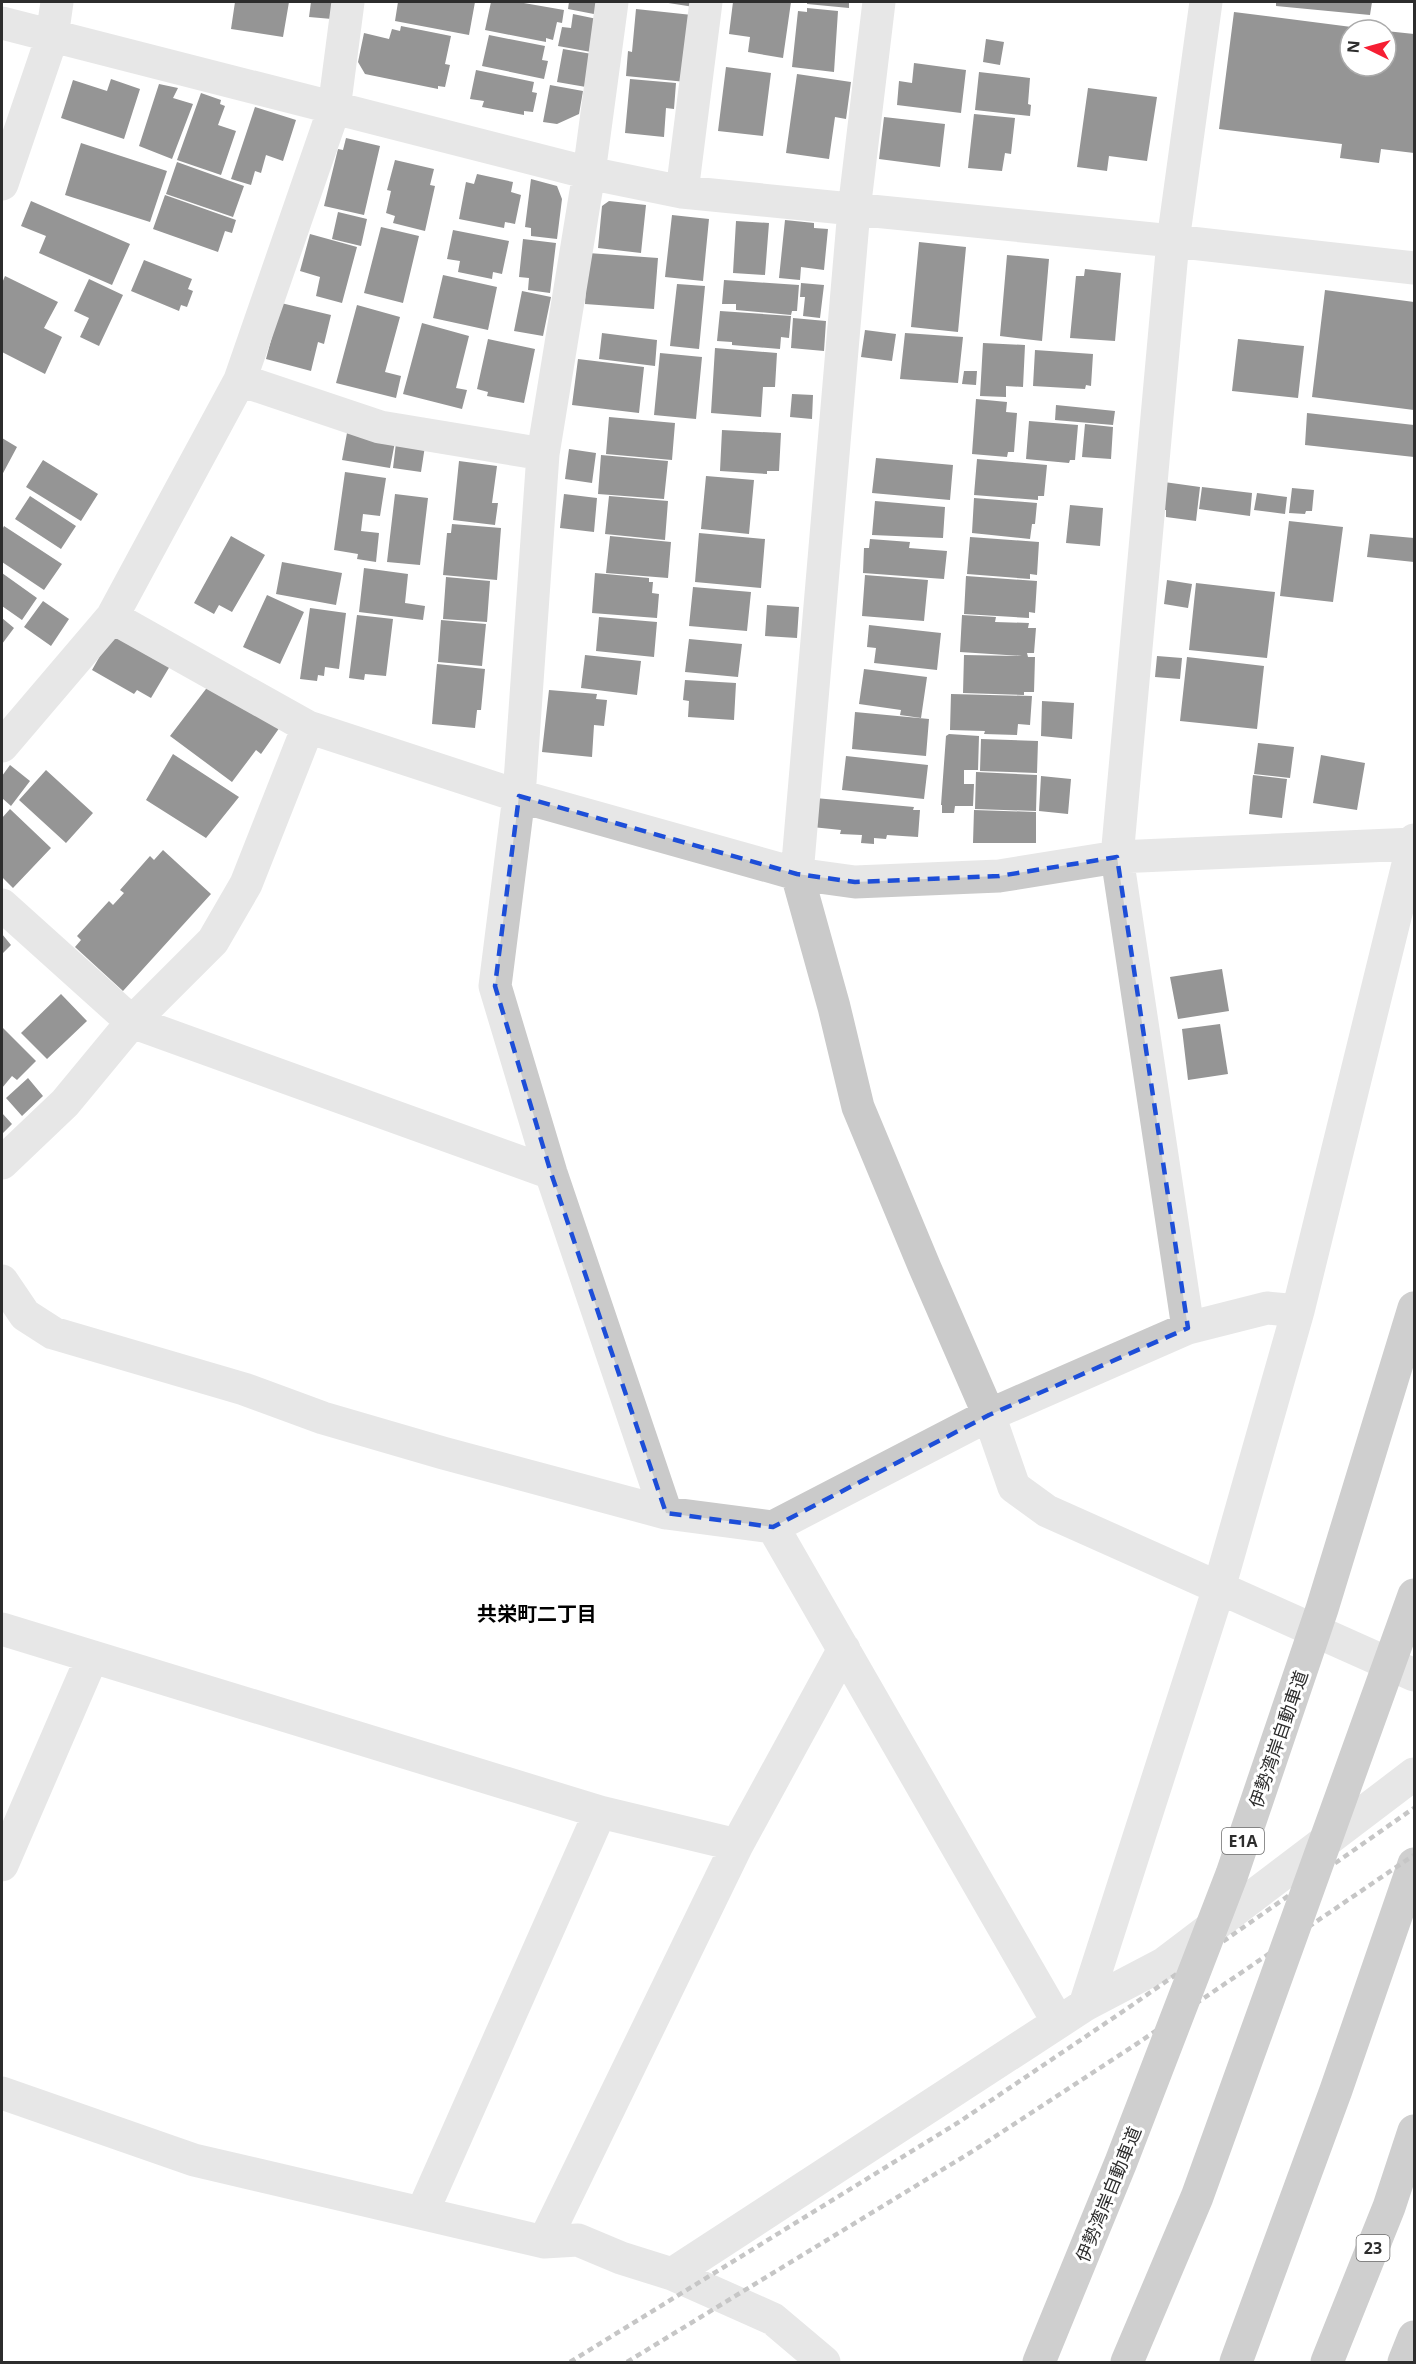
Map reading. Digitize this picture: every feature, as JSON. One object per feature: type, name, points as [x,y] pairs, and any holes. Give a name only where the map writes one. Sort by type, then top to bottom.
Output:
[{"type":"highway","name":"伊勢湾岸自動車道","points":[[1039,2362],[1121,2162],[1232,1874],[1322,1609],[1414,1308]]},
{"type":"highway","points":[[1127,2362],[1197,2197],[1414,1595]]},
{"type":"highway","points":[[1236,2362],[1336,2090],[1414,1864]]},
{"type":"highway","name":"23","points":[[1327,2362],[1389,2207],[1414,2131]]},
{"type":"highway","points":[[1404,2362],[1414,2337]]},
{"type":"street","points":[[2,184],[52,37],[57,2]]},
{"type":"street","points":[[2,746],[112,617],[240,380],[334,109],[348,2]]},
{"type":"street","points":[[612,2],[589,173],[543,454],[519,796],[495,986],[551,1173],[666,1513]]},
{"type":"street","points":[[682,192],[706,2]]},
{"type":"street","points":[[879,2],[854,210],[797,874],[834,1007],[858,1107],[924,1268],[989,1415],[1014,1487],[1047,1511],[1414,1675]]},
{"type":"street","points":[[1188,1328],[1117,857],[1173,241],[1206,2]]},
{"type":"street","points":[[2,23],[589,173],[682,192],[1173,241],[1414,268]]},
{"type":"street","points":[[240,380],[380,427],[543,454]]},
{"type":"street","points":[[112,617],[308,727],[519,796],[797,874],[855,882],[999,876],[1117,857],[1414,843],[1298,1311],[1219,1588],[1085,2005]]},
{"type":"street","points":[[2,1163],[65,1103],[132,1022],[213,941],[246,884],[308,727]]},
{"type":"street","points":[[2,905],[132,1022],[551,1173]]},
{"type":"street","points":[[2,1281],[26,1315],[53,1333],[244,1389],[323,1418],[443,1454],[666,1513],[773,1527],[989,1415],[1188,1328],[1267,1308],[1298,1311]]},
{"type":"street","points":[[773,1527],[1058,2022]]},
{"type":"street","points":[[2,1629],[600,1812],[737,1845]]},
{"type":"street","points":[[544,2242],[737,1845],[844,1649]]},
{"type":"street","points":[[2,1865],[92,1657]]},
{"type":"street","points":[[672,2274],[1058,2022],[1085,2005],[1165,1963],[1414,1774]]},
{"type":"street","points":[[422,2213],[600,1812]]},
{"type":"street","points":[[2,2092],[195,2160],[544,2242],[578,2240],[621,2258],[672,2274],[773,2319],[824,2362]]},
{"type":"highlighted area","points":[[519,796],[797,874],[855,882],[999,876],[1117,857],[1188,1328],[989,1415],[773,1527],[666,1513],[551,1173],[495,986]]},
{"type":"building","points":[[235,2],[289,2],[283,37],[231,29]]},
{"type":"building","points":[[311,2],[334,2],[332,19],[309,17]]},
{"type":"building","points":[[398,2],[475,2],[469,35],[395,21]]},
{"type":"building","points":[[491,2],[518,2],[564,10],[562,23],[557,22],[553,40],[546,38],[546,42],[485,30]]},
{"type":"building","points":[[569,2],[601,2],[599,15],[568,9]]},
{"type":"building","points":[[662,2],[695,2],[694,7]]},
{"type":"building","points":[[733,2],[791,2],[783,58],[748,52],[750,37],[729,34]]},
{"type":"building","points":[[807,2],[849,2],[849,8],[807,4]]},
{"type":"building","points":[[1276,2],[1372,2],[1370,15],[1276,6]]},
{"type":"building","points":[[807,8],[838,11],[834,72],[792,67],[798,11],[807,12]]},
{"type":"building","points":[[636,9],[692,15],[686,82],[626,76],[628,51],[632,52]]},
{"type":"building","points":[[1234,12],[1338,25],[1338,78],[1398,78],[1398,32],[1414,34],[1414,153],[1381,149],[1379,163],[1340,158],[1342,144],[1219,129]]},
{"type":"building","points":[[573,14],[597,19],[591,52],[558,46],[562,27],[571,28]]},
{"type":"building","points":[[401,26],[451,36],[445,64],[450,65],[445,87],[438,86],[438,89],[365,74],[358,62],[364,33],[389,39],[392,29],[400,31]]},
{"type":"building","points":[[489,35],[545,46],[542,60],[548,61],[544,79],[482,66]]},
{"type":"building","points":[[986,39],[1004,42],[1000,65],[983,62]]},
{"type":"building","points":[[563,49],[592,54],[586,87],[557,82]]},
{"type":"building","points":[[914,63],[966,70],[961,113],[897,105],[899,81],[912,83]]},
{"type":"building","points":[[726,67],[771,73],[763,136],[718,131]]},
{"type":"building","points":[[476,70],[534,82],[532,92],[537,93],[533,112],[524,111],[524,115],[482,107],[484,101],[470,99]]},
{"type":"building","points":[[979,72],[1030,78],[1028,104],[1031,105],[1030,116],[975,110]]},
{"type":"building","points":[[797,74],[851,82],[846,119],[835,117],[829,159],[786,153]]},
{"type":"building","points":[[111,79],[140,89],[124,139],[61,118],[73,80],[107,91]]},
{"type":"building","points":[[630,79],[676,83],[674,109],[666,108],[664,137],[625,133]]},
{"type":"building","points":[[159,84],[178,88],[173,98],[193,104],[172,159],[139,146]]},
{"type":"building","points":[[550,85],[583,91],[579,114],[557,124],[543,122]]},
{"type":"building","points":[[1088,88],[1157,97],[1147,161],[1109,156],[1107,171],[1077,167]]},
{"type":"building","points":[[201,93],[221,100],[220,104],[225,106],[218,125],[236,131],[221,175],[177,160]]},
{"type":"building","points":[[255,107],[296,120],[283,161],[266,155],[261,173],[255,171],[251,185],[231,179]]},
{"type":"building","points":[[974,114],[1015,118],[1011,154],[1005,153],[1002,171],[968,168]]},
{"type":"building","points":[[884,117],[945,124],[940,167],[879,159]]},
{"type":"building","points":[[346,138],[380,146],[364,215],[324,206],[338,149],[343,150]]},
{"type":"building","points":[[81,143],[167,171],[150,222],[65,195]]},
{"type":"building","points":[[395,160],[434,169],[430,185],[435,186],[425,231],[393,223],[395,216],[386,213],[391,191],[387,190]]},
{"type":"building","points":[[177,162],[244,186],[233,217],[166,194]]},
{"type":"building","points":[[477,174],[513,182],[511,192],[521,195],[515,224],[505,222],[504,228],[459,219],[466,182],[474,184]]},
{"type":"building","points":[[531,179],[557,186],[562,199],[557,239],[531,236],[531,228],[525,227]]},
{"type":"building","points":[[165,195],[236,220],[232,233],[225,231],[218,252],[153,229]]},
{"type":"building","points":[[31,201],[130,244],[112,285],[39,253],[46,236],[21,226]]},
{"type":"building","points":[[609,201],[646,205],[641,253],[598,248],[602,206]]},
{"type":"building","points":[[338,212],[367,219],[361,246],[332,239]]},
{"type":"building","points":[[672,215],[709,219],[703,281],[665,277]]},
{"type":"building","points":[[785,220],[814,223],[814,228],[828,229],[824,270],[801,267],[800,280],[779,278]]},
{"type":"building","points":[[736,221],[769,223],[765,275],[733,273]]},
{"type":"building","points":[[381,227],[419,236],[403,303],[364,293]]},
{"type":"building","points":[[453,230],[509,241],[502,274],[493,272],[492,279],[458,272],[460,261],[447,259]]},
{"type":"building","points":[[310,234],[357,247],[342,303],[316,296],[320,277],[300,271]]},
{"type":"building","points":[[523,239],[556,243],[550,293],[528,290],[529,278],[519,277]]},
{"type":"building","points":[[919,242],[966,247],[958,332],[911,327]]},
{"type":"building","points":[[588,253],[658,258],[654,309],[585,304]]},
{"type":"building","points":[[1007,255],[1049,259],[1042,341],[1000,336]]},
{"type":"building","points":[[144,260],[192,279],[188,289],[193,291],[187,307],[181,305],[179,311],[131,291]]},
{"type":"building","points":[[1085,269],[1121,273],[1115,341],[1070,338],[1076,276],[1084,276]]},
{"type":"building","points":[[443,275],[497,287],[488,330],[433,318]]},
{"type":"building","points":[[5,276],[58,302],[44,328],[62,337],[45,374],[2,352],[2,283]]},
{"type":"building","points":[[89,279],[123,295],[99,346],[80,337],[89,318],[74,311]]},
{"type":"building","points":[[724,280],[799,285],[797,311],[792,311],[791,315],[736,310],[736,304],[722,304]]},
{"type":"building","points":[[801,283],[824,285],[820,318],[803,316],[805,297],[800,297]]},
{"type":"building","points":[[677,284],[705,286],[699,349],[670,346]]},
{"type":"building","points":[[1325,290],[1414,302],[1414,410],[1312,397]]},
{"type":"building","points":[[522,291],[551,297],[543,336],[514,331]]},
{"type":"building","points":[[281,303],[331,315],[324,344],[318,342],[311,371],[266,359]]},
{"type":"building","points":[[357,305],[400,317],[385,372],[401,376],[396,398],[336,383]]},
{"type":"building","points":[[720,311],[791,316],[789,338],[781,337],[780,349],[732,345],[732,342],[717,341]]},
{"type":"building","points":[[793,318],[826,321],[824,351],[791,348]]},
{"type":"building","points":[[422,323],[469,336],[456,388],[467,390],[462,409],[403,394]]},
{"type":"building","points":[[865,330],[896,334],[892,361],[861,357]]},
{"type":"building","points":[[602,333],[657,340],[655,366],[599,359]]},
{"type":"building","points":[[905,333],[963,337],[958,383],[900,379]]},
{"type":"building","points":[[488,339],[535,349],[524,403],[487,396],[488,392],[477,389]]},
{"type":"building","points":[[1238,339],[1304,346],[1298,398],[1232,391]]},
{"type":"building","points":[[983,343],[1025,345],[1023,387],[1006,386],[1006,397],[980,396]]},
{"type":"building","points":[[715,348],[777,353],[775,387],[763,387],[761,417],[711,413]]},
{"type":"building","points":[[1035,350],[1093,354],[1091,386],[1086,385],[1085,389],[1033,386]]},
{"type":"building","points":[[660,353],[702,357],[696,419],[654,415]]},
{"type":"building","points":[[578,359],[644,367],[639,413],[572,405]]},
{"type":"building","points":[[964,371],[977,371],[976,385],[962,384]]},
{"type":"building","points":[[792,394],[813,395],[812,419],[790,417]]},
{"type":"building","points":[[976,399],[1007,402],[1006,412],[1017,413],[1014,452],[1008,452],[1007,457],[972,454]]},
{"type":"building","points":[[1056,405],[1115,411],[1113,425],[1055,420]]},
{"type":"building","points":[[1307,413],[1414,425],[1414,457],[1305,445]]},
{"type":"building","points":[[609,417],[675,423],[672,460],[606,454]]},
{"type":"building","points":[[1029,421],[1078,425],[1075,460],[1070,460],[1069,463],[1026,459]]},
{"type":"building","points":[[1085,424],[1113,427],[1111,459],[1082,457]]},
{"type":"building","points":[[722,430],[781,433],[779,471],[767,471],[767,474],[720,471]]},
{"type":"building","points":[[347,433],[395,442],[390,468],[342,460]]},
{"type":"building","points":[[2,438],[17,447],[2,475]]},
{"type":"building","points":[[396,443],[425,446],[421,472],[393,468]]},
{"type":"building","points":[[569,449],[596,453],[592,483],[565,479]]},
{"type":"building","points":[[601,455],[668,461],[664,499],[598,494]]},
{"type":"building","points":[[876,458],[953,465],[950,500],[872,493]]},
{"type":"building","points":[[977,459],[1047,465],[1044,496],[1038,496],[1038,500],[974,495]]},
{"type":"building","points":[[43,460],[98,494],[81,521],[26,487]]},
{"type":"building","points":[[459,461],[497,466],[492,503],[498,503],[495,525],[453,520]]},
{"type":"building","points":[[345,472],[386,478],[380,516],[363,514],[361,531],[379,533],[376,562],[357,559],[358,554],[334,550]]},
{"type":"building","points":[[706,476],[754,480],[749,534],[701,529]]},
{"type":"building","points":[[1164,482],[1200,487],[1196,521],[1166,517],[1166,510],[1161,510]]},
{"type":"building","points":[[1202,487],[1252,493],[1250,516],[1199,509]]},
{"type":"building","points":[[1292,488],[1314,490],[1312,511],[1306,511],[1305,514],[1289,513]]},
{"type":"building","points":[[1257,493],[1287,497],[1285,514],[1254,510]]},
{"type":"building","points":[[395,494],[428,498],[420,565],[387,562]]},
{"type":"building","points":[[564,494],[597,498],[594,532],[560,528]]},
{"type":"building","points":[[30,496],[76,526],[61,549],[15,519]]},
{"type":"building","points":[[609,496],[668,501],[665,540],[605,534]]},
{"type":"building","points":[[974,498],[1037,503],[1035,524],[1032,524],[1030,539],[972,533]]},
{"type":"building","points":[[875,501],[945,507],[943,538],[872,535]]},
{"type":"building","points":[[1070,505],[1103,508],[1100,546],[1066,543]]},
{"type":"building","points":[[1289,521],[1343,527],[1333,602],[1280,596]]},
{"type":"building","points":[[452,524],[501,528],[497,580],[443,575],[447,533],[451,533]]},
{"type":"building","points":[[4,526],[62,564],[44,590],[2,562]]},
{"type":"building","points":[[699,533],[765,539],[761,588],[695,582]]},
{"type":"building","points":[[1370,534],[1414,538],[1414,562],[1367,557]]},
{"type":"building","points":[[231,536],[265,555],[232,612],[219,605],[214,614],[194,603]]},
{"type":"building","points":[[610,536],[671,542],[668,578],[606,573]]},
{"type":"building","points":[[970,537],[1039,542],[1037,575],[1030,574],[1030,579],[967,574]]},
{"type":"building","points":[[870,539],[910,542],[909,548],[947,551],[944,579],[863,573],[864,548],[869,548]]},
{"type":"building","points":[[282,562],[342,573],[336,605],[276,594]]},
{"type":"building","points":[[364,568],[408,574],[405,603],[425,606],[423,620],[359,612]]},
{"type":"building","points":[[2,573],[37,598],[22,620],[2,606]]},
{"type":"building","points":[[595,573],[649,578],[649,582],[653,582],[652,593],[659,594],[657,618],[592,613]]},
{"type":"building","points":[[865,575],[928,580],[924,621],[862,616]]},
{"type":"building","points":[[966,576],[1037,581],[1035,613],[1029,612],[1029,618],[964,614]]},
{"type":"building","points":[[446,577],[490,581],[487,622],[443,619]]},
{"type":"building","points":[[1167,580],[1192,584],[1188,608],[1164,604]]},
{"type":"building","points":[[1196,583],[1275,592],[1267,658],[1189,650]]},
{"type":"building","points":[[693,587],[751,592],[747,631],[689,626]]},
{"type":"building","points":[[267,595],[304,612],[280,664],[243,647]]},
{"type":"building","points":[[43,601],[69,619],[51,646],[24,627]]},
{"type":"building","points":[[767,605],[799,607],[797,638],[765,636]]},
{"type":"building","points":[[310,608],[346,613],[339,669],[325,667],[324,676],[318,675],[317,681],[300,679]]},
{"type":"building","points":[[357,615],[393,619],[386,676],[365,674],[364,680],[349,678]]},
{"type":"building","points":[[962,615],[996,617],[995,622],[1029,623],[1028,628],[1036,628],[1034,653],[1027,653],[1028,657],[1035,657],[1034,692],[1024,692],[1024,695],[963,693],[964,655],[1022,656],[960,652]]},
{"type":"building","points":[[599,617],[657,622],[654,657],[596,651]]},
{"type":"building","points":[[2,618],[14,628],[2,644]]},
{"type":"building","points":[[441,620],[486,624],[482,666],[438,662]]},
{"type":"building","points":[[869,625],[941,633],[937,670],[874,663],[876,648],[867,647]]},
{"type":"building","points":[[117,626],[170,666],[151,698],[137,690],[134,694],[92,670]]},
{"type":"building","points":[[689,639],[742,644],[738,677],[685,672]]},
{"type":"building","points":[[585,655],[641,661],[637,695],[581,688]]},
{"type":"building","points":[[1157,656],[1182,658],[1180,679],[1155,677]]},
{"type":"building","points":[[1187,657],[1264,666],[1257,729],[1180,721]]},
{"type":"building","points":[[437,664],[485,669],[481,710],[477,710],[475,728],[432,724]]},
{"type":"building","points":[[864,669],[927,677],[921,718],[900,715],[901,710],[859,704]]},
{"type":"building","points":[[685,680],[736,683],[734,720],[688,717],[689,701],[683,700]]},
{"type":"building","points":[[209,685],[280,727],[261,754],[256,750],[232,782],[170,736]]},
{"type":"building","points":[[549,690],[597,694],[596,699],[607,700],[604,726],[594,725],[592,757],[542,752]]},
{"type":"building","points":[[951,694],[1032,696],[1030,725],[1018,724],[1017,735],[950,730]]},
{"type":"building","points":[[1042,701],[1074,703],[1072,739],[1041,736]]},
{"type":"building","points":[[855,712],[929,719],[926,756],[852,749]]},
{"type":"building","points":[[949,734],[979,736],[978,770],[964,770],[964,784],[974,784],[973,806],[955,806],[954,813],[942,813],[946,736]]},
{"type":"building","points":[[981,739],[1038,741],[1037,773],[980,771]]},
{"type":"building","points":[[1258,743],[1294,747],[1290,778],[1254,774]]},
{"type":"building","points":[[173,754],[239,797],[206,838],[146,800]]},
{"type":"building","points":[[1321,755],[1365,763],[1357,810],[1313,803]]},
{"type":"building","points":[[846,756],[928,765],[924,799],[842,790]]},
{"type":"building","points":[[10,765],[30,781],[11,806],[2,798],[2,776]]},
{"type":"building","points":[[46,770],[93,813],[66,843],[19,800]]},
{"type":"building","points":[[976,772],[1037,775],[1036,811],[975,809]]},
{"type":"building","points":[[1253,775],[1287,779],[1282,818],[1249,814]]},
{"type":"building","points":[[1041,776],[1071,779],[1068,814],[1039,811]]},
{"type":"building","points":[[815,798],[914,807],[913,810],[920,810],[918,837],[887,835],[886,839],[874,838],[874,844],[861,843],[862,835],[840,834],[841,830],[812,827]]},
{"type":"building","points":[[10,809],[51,848],[13,888],[2,877],[2,818]]},
{"type":"building","points":[[974,810],[1036,812],[1036,843],[973,843]]},
{"type":"building","points":[[163,850],[211,894],[123,991],[75,947],[81,940],[77,936],[109,901],[113,905],[124,893],[120,890],[150,856],[154,860]]},
{"type":"building","points":[[2,934],[11,945],[2,954]]},
{"type":"building","points":[[1222,969],[1229,1011],[1178,1019],[1170,977]]},
{"type":"building","points":[[61,994],[87,1021],[47,1059],[21,1033]]},
{"type":"building","points":[[1220,1024],[1228,1074],[1188,1080],[1182,1029]]},
{"type":"building","points":[[2,1027],[36,1061],[17,1080],[12,1076],[2,1088]]},
{"type":"building","points":[[28,1078],[43,1096],[22,1116],[6,1098]]},
{"type":"building","points":[[2,1113],[12,1124],[2,1134]]},
{"type":"railway","points":[[570,2362],[959,2122],[1128,2008],[1414,1808]]},
{"type":"railway","points":[[627,2362],[973,2151],[1135,2045],[1414,1855]]},
{"type":"district","name":"共栄町二丁目","points":[[537,1613]]}]
